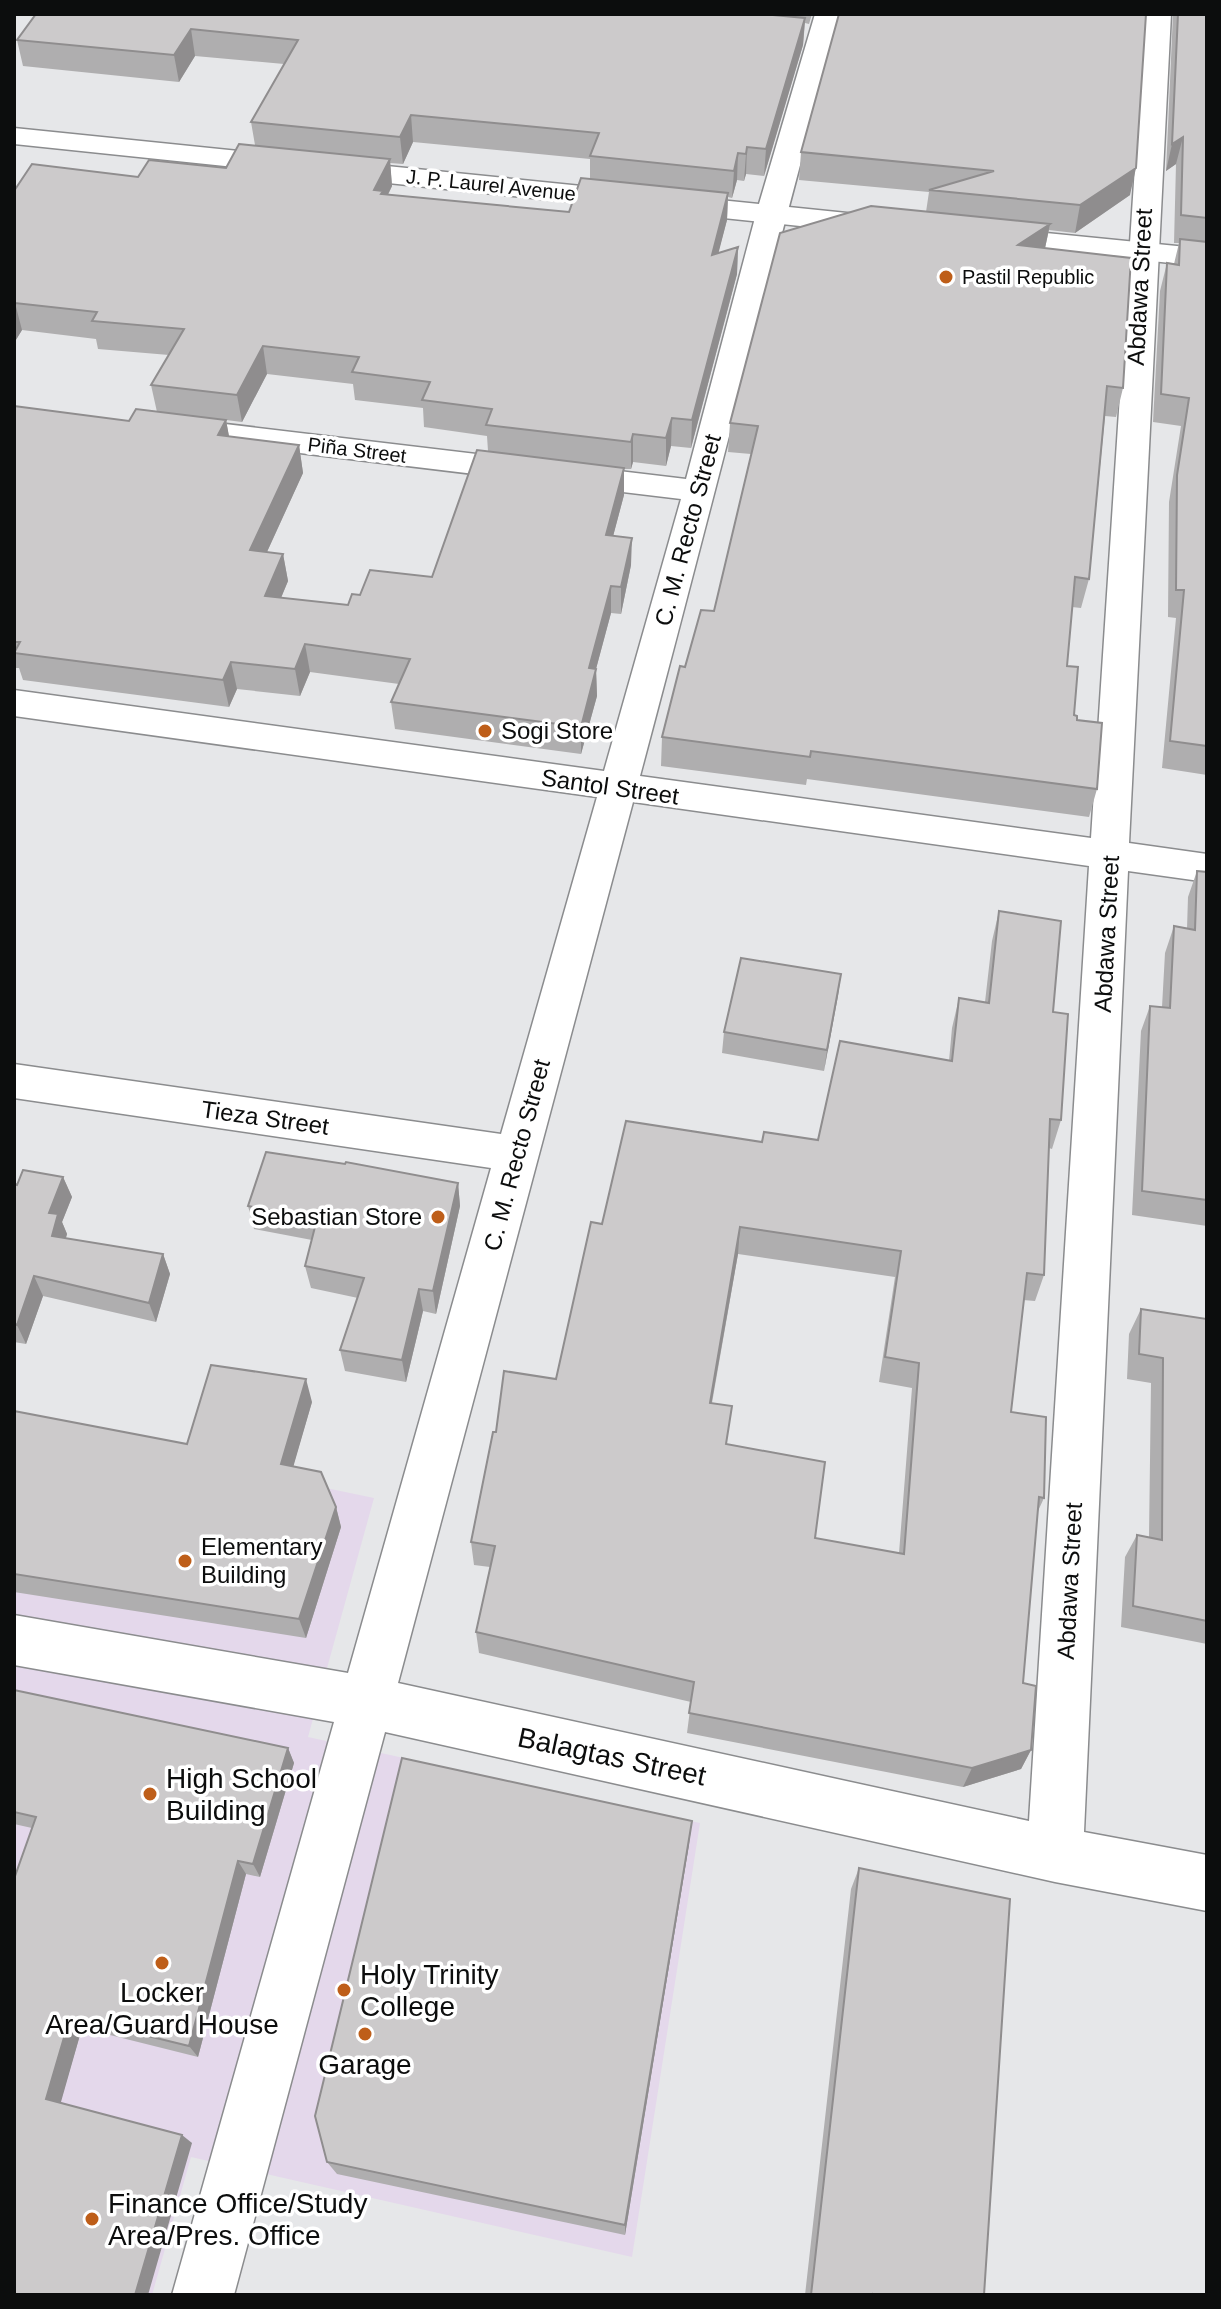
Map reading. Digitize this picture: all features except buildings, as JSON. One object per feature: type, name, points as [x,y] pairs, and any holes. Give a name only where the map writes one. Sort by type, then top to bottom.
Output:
[{"type":"street","name":"Abdawa Street","points":[[1055,1854],[1142,252],[1158,14]]},
{"type":"street","name":"C. M. Recto Street","points":[[203,2295],[700,491],[771,214],[814,28]]},
{"type":"street","name":"J. P. Laurel Avenue","points":[[15,137],[910,228]]},
{"type":"street","points":[[956,233],[1207,258]]},
{"type":"street","name":"Piña Street","points":[[139,423],[700,491]]},
{"type":"street","name":"Santol Street","points":[[14,703],[617,789],[1207,868]]},
{"type":"street","name":"Tieza Street","points":[[14,1081],[517,1154]]},
{"type":"street","name":"Balagtas Street","points":[[14,1640],[366,1702],[1055,1854],[1207,1883]]},
{"type":"shaded area","name":"Holy Trinity College","points":[[14,1423],[374,1498],[308,1737],[700,1823],[632,2257],[191,2157],[152,2295],[14,2295]]},
{"type":"place","name":"Pastil Republic","points":[[946,277]]},
{"type":"place","name":"Sogi Store","points":[[485,731]]},
{"type":"place","name":"Sebastian Store","points":[[438,1217]]},
{"type":"place","name":"Elementary Building","points":[[185,1561]]},
{"type":"place","name":"High School Building","points":[[150,1794]]},
{"type":"place","name":"Locker Area/Guard House","points":[[162,1963]]},
{"type":"place","name":"Holy Trinity College","points":[[344,1990]]},
{"type":"place","name":"Garage","points":[[365,2034]]},
{"type":"place","name":"Finance Office/Study Area/Pres. Office","points":[[92,2219]]}]
